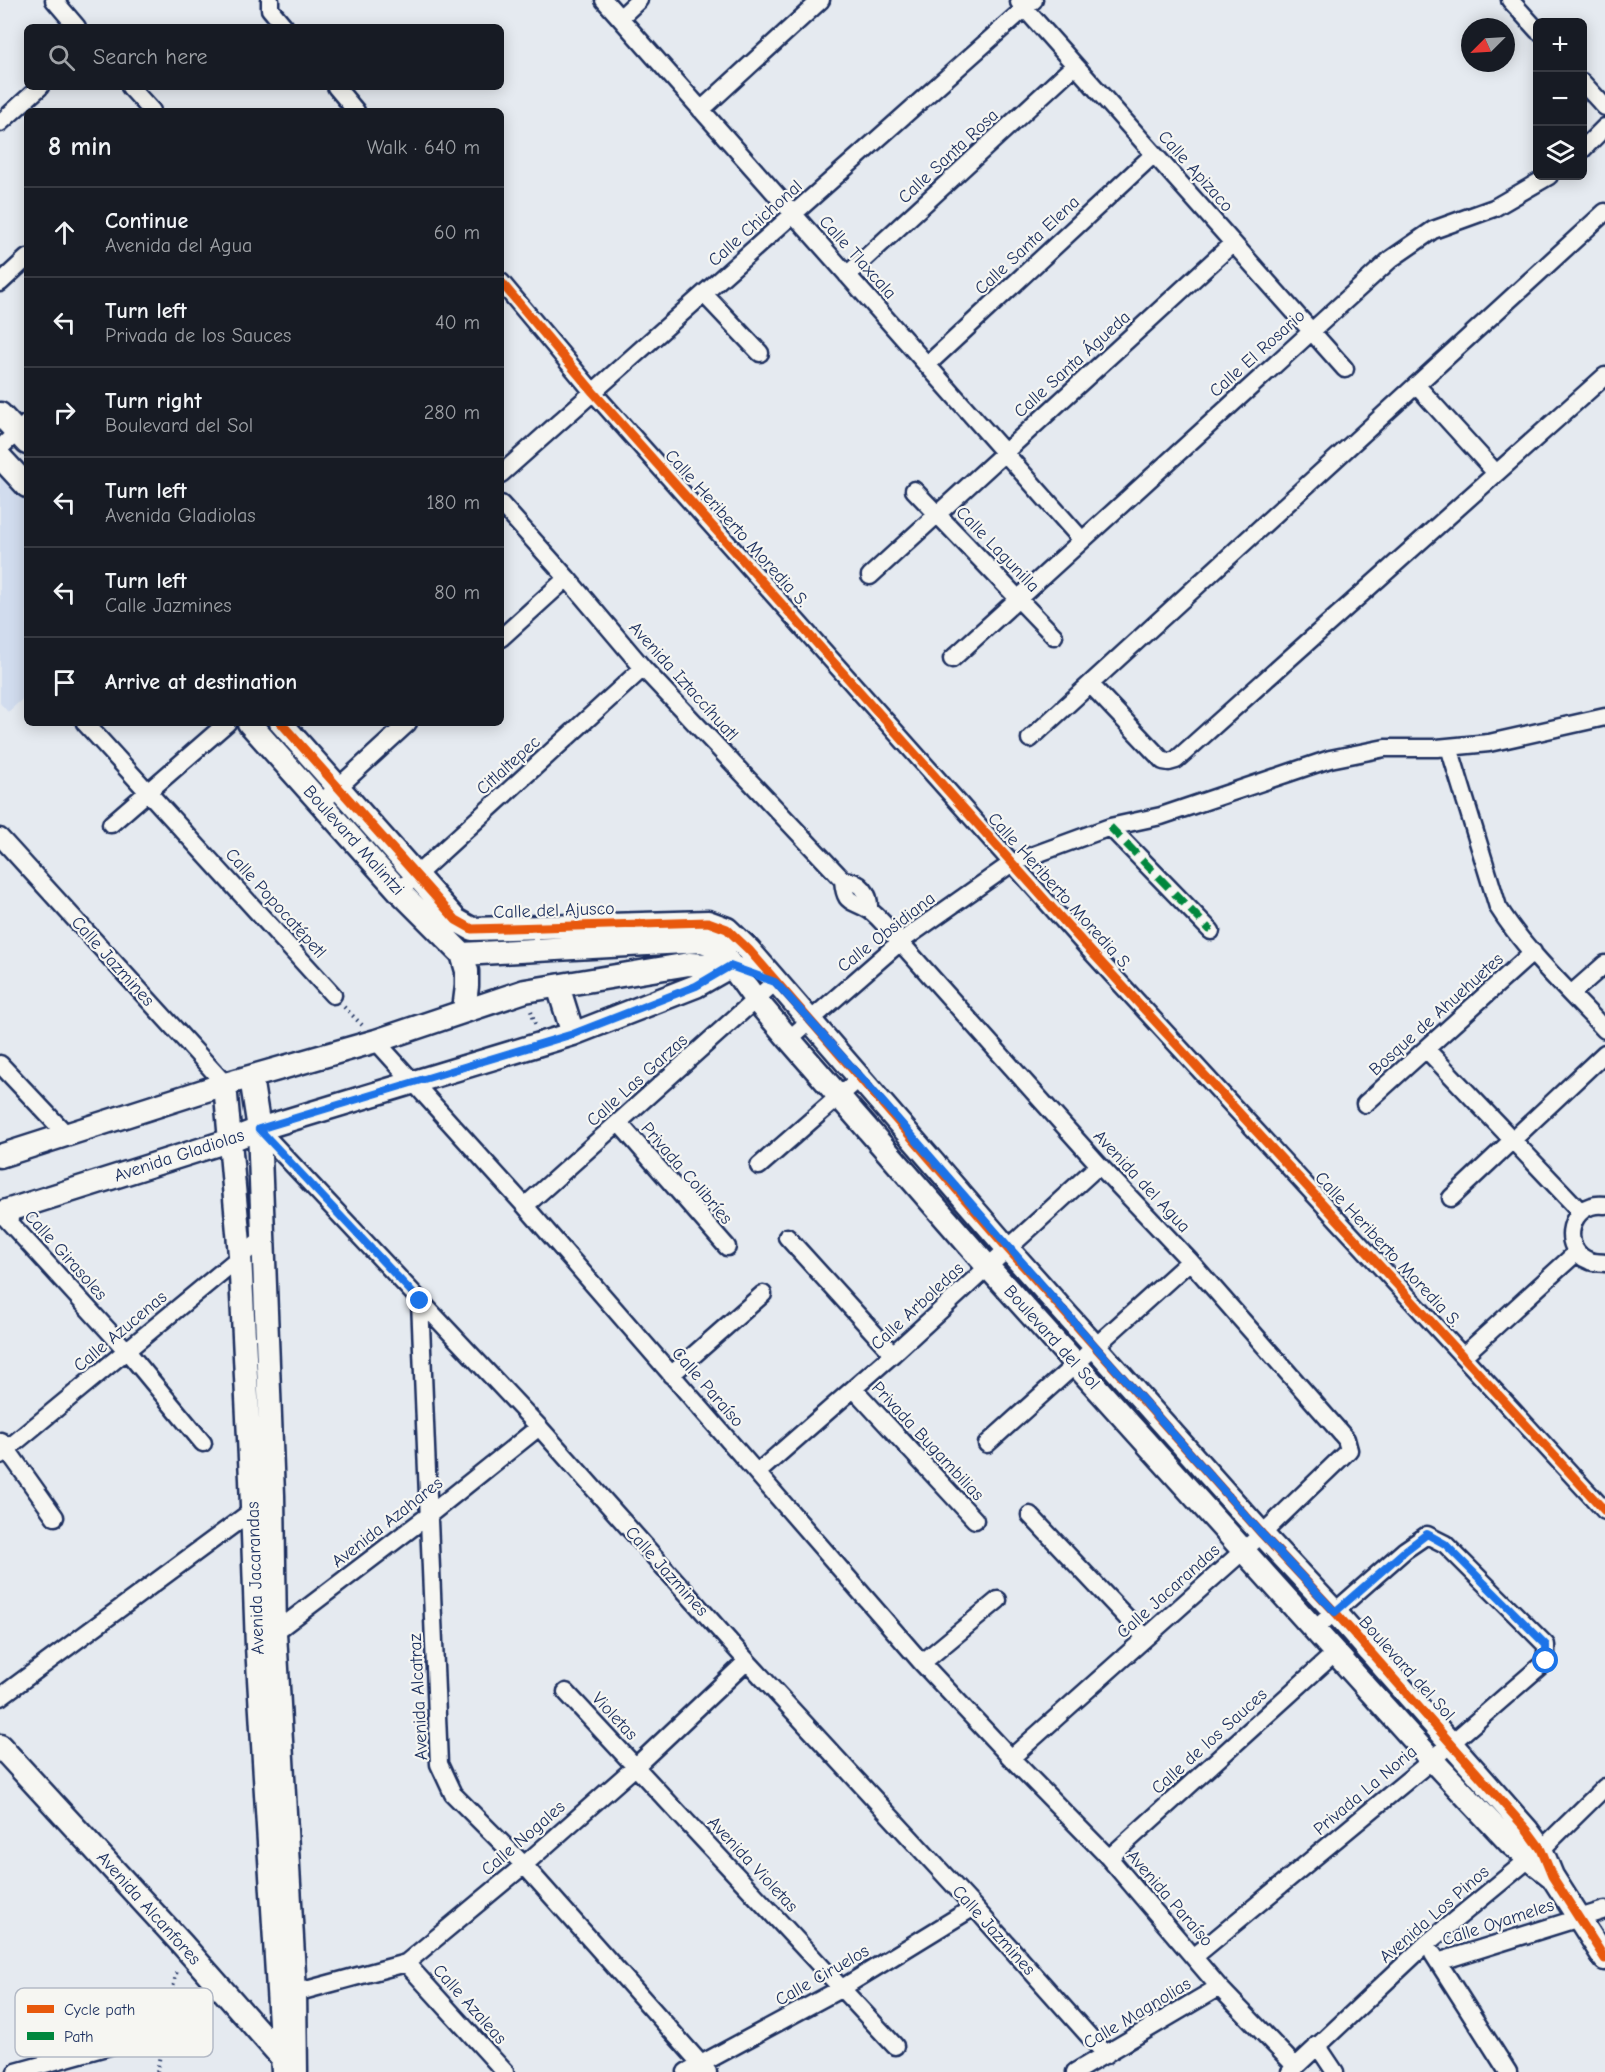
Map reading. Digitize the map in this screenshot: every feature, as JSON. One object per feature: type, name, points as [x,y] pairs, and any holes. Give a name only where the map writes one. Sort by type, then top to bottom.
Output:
[{"type":"street","points":[[54,0],[74,24]]},
{"type":"street","points":[[270,0],[270,9],[282,24]]},
{"type":"street","name":"Calle Tlaxcala","points":[[604,0],[1082,540]]},
{"type":"street","points":[[620,18],[639,0]]},
{"type":"street","points":[[701,110],[821,0]]},
{"type":"street","points":[[1510,0],[1533,25]]},
{"type":"street","name":"Calle Apizaco","points":[[1025,3],[1075,65],[1345,369]]},
{"type":"street","name":"Calle Chichonal","points":[[504,471],[794,214],[1025,3]]},
{"type":"street","name":"Calle Santa Rosa","points":[[848,275],[1075,65]]},
{"type":"street","points":[[1587,87],[1605,107]]},
{"type":"street","points":[[0,123],[37,90]]},
{"type":"street","points":[[133,90],[149,108]]},
{"type":"street","points":[[338,90],[354,108]]},
{"type":"street","points":[[1587,145],[1605,127]]},
{"type":"street","name":"Calle Santa Elena","points":[[927,365],[1154,154]]},
{"type":"street","name":"Calle El Rosario","points":[[952,659],[1391,259],[1433,230],[1494,208],[1542,180]]},
{"type":"street","points":[[1030,739],[1605,212]]},
{"type":"street","name":"Calle Santa Águeda","points":[[870,576],[1233,243]]},
{"type":"street","points":[[0,283],[24,261]]},
{"type":"street","name":"Calle Heriberto Moredia S.","points":[[504,286],[593,392],[1094,954],[1605,1511]]},
{"type":"street","points":[[704,294],[760,353]]},
{"type":"street","points":[[1090,684],[1163,761],[1176,760],[1605,376]]},
{"type":"street","points":[[1416,385],[1496,473]]},
{"type":"street","points":[[0,414],[24,433],[0,448]]},
{"type":"street","points":[[0,457],[24,483]]},
{"type":"street","name":"Calle Lagunilla","points":[[914,490],[1054,636]]},
{"type":"street","name":"Avenida Iztaccíhuatl","points":[[504,507],[643,668],[843,880],[844,894],[854,904],[869,910],[900,942]]},
{"type":"street","points":[[504,635],[567,578]]},
{"type":"street","name":"Citlaltepec","points":[[399,891],[643,668]]},
{"type":"street","name":"Calle Obsidiana","points":[[789,1039],[900,942],[1012,862],[1110,827],[1161,816],[1330,759],[1385,748],[1449,747],[1489,743],[1605,717]]},
{"type":"street","name":"Calle Popocatépetl","points":[[88,726],[333,995]]},
{"type":"street","points":[[111,824],[224,726]]},
{"type":"street","name":"Boulevard Malintzi","points":[[252,726],[399,891],[462,954]]},
{"type":"street","name":"Boulevard Malintzi","points":[[284,726],[416,876]]},
{"type":"street","points":[[321,804],[405,726]]},
{"type":"street","points":[[1449,747],[1498,907],[1533,952],[1605,1030]]},
{"type":"street","points":[[1110,827],[1210,932]]},
{"type":"street","name":"Calle Jazmines","points":[[3,846],[225,1084]]},
{"type":"street","name":"Calle del Ajusco","points":[[416,876],[456,920],[471,929],[708,922],[716,924]]},
{"type":"street","name":"Boulevard del Sol","points":[[716,924],[727,929],[749,950],[1008,1249],[1452,1743],[1527,1830],[1535,1854]]},
{"type":"street","name":"Calle del Ajusco","points":[[462,954],[702,941],[717,946],[730,966]]},
{"type":"street","name":"Avenida del Agua","points":[[900,942],[1099,1165],[1190,1261],[1346,1439],[1349,1450]]},
{"type":"street","name":"Avenida Gladiolas","points":[[1,1213],[259,1129],[573,1034],[696,986],[730,966],[749,950]]},
{"type":"street","name":"Bosque de Ahuehuetes","points":[[1365,1104],[1533,952]]},
{"type":"street","points":[[462,954],[467,971],[464,1010]]},
{"type":"street","points":[[0,1156],[225,1084],[376,1041],[525,991],[689,964],[730,966],[775,982]]},
{"type":"street","points":[[1571,994],[1605,964]]},
{"type":"street","name":"Boulevard del Sol","points":[[730,966],[789,1039],[988,1267],[1431,1761],[1511,1844],[1535,1854]]},
{"type":"street","name":"Calle Las Garzas","points":[[525,1206],[775,982]]},
{"type":"street","points":[[558,986],[573,1034]]},
{"type":"street","name":"Calle Paraíso","points":[[376,1041],[525,1206],[922,1663],[1011,1758]]},
{"type":"street","points":[[1426,1049],[1580,1210]]},
{"type":"street","points":[[1451,1198],[1605,1053]]},
{"type":"street","points":[[0,1064],[67,1135]]},
{"type":"street","points":[[251,1077],[259,1129]]},
{"type":"street","points":[[759,1166],[861,1077]]},
{"type":"street","name":"Avenida Jacarandas","points":[[225,1084],[240,1255],[253,1509],[266,1639],[289,2068]]},
{"type":"street","name":"Privada Colibríes","points":[[618,1123],[727,1247]]},
{"type":"street","name":"Calle Jazmines","points":[[259,1129],[539,1427],[747,1661],[1107,2055]]},
{"type":"street","name":"Avenida Jacarandas","points":[[259,1129],[273,1496],[266,1639]]},
{"type":"street","points":[[913,1180],[934,1162]]},
{"type":"street","name":"Calle Arboledas","points":[[757,1473],[893,1354],[1099,1165]]},
{"type":"street","points":[[1605,1205],[1595,1204],[1580,1210],[1572,1223],[1571,1230],[1571,1238],[1577,1252],[1590,1262],[1605,1263]]},
{"type":"street","name":"Calle Girasoles","points":[[1,1213],[127,1351],[203,1443]]},
{"type":"street","name":"Calle Azucenas","points":[[2,1448],[127,1351],[264,1237]]},
{"type":"street","points":[[787,1237],[893,1354]]},
{"type":"street","points":[[1463,1356],[1577,1252]]},
{"type":"street","points":[[987,1444],[1190,1261]]},
{"type":"street","points":[[671,1375],[763,1294]]},
{"type":"street","name":"Avenida Alcatraz","points":[[420,1301],[439,1764],[453,1794],[524,1865],[705,2068]]},
{"type":"street","name":"Privada Bugambilias","points":[[854,1389],[975,1520]]},
{"type":"street","name":"Avenida Azahares","points":[[266,1639],[429,1515],[539,1427]]},
{"type":"street","points":[[2,1448],[55,1517]]},
{"type":"street","name":"Calle Jacarandas","points":[[1011,1758],[1262,1534],[1349,1450]]},
{"type":"street","points":[[0,1697],[273,1496]]},
{"type":"street","points":[[1030,1515],[1145,1637]]},
{"type":"street","name":"Privada La Noria","points":[[1195,1956],[1431,1761],[1546,1661],[1546,1645],[1445,1544],[1427,1534],[1335,1612]]},
{"type":"street","points":[[922,1663],[998,1600]]},
{"type":"street","points":[[1314,1630],[1335,1612]]},
{"type":"street","name":"Calle de los Sauces","points":[[1109,1858],[1335,1653]]},
{"type":"street","name":"Calle Nogales","points":[[286,1996],[406,1963],[524,1865],[636,1767],[747,1661]]},
{"type":"street","name":"Violetas","points":[[566,1692],[636,1767]]},
{"type":"street","name":"Avenida Alcanfores","points":[[0,1746],[8,1766],[182,1944],[289,2068]]},
{"type":"street","name":"Avenida Paraíso","points":[[1011,1758],[1109,1858],[1195,1956],[1219,1987],[1293,2069]]},
{"type":"street","name":"Avenida Violetas","points":[[636,1767],[895,2046]]},
{"type":"street","name":"Avenida Los Pinos","points":[[1293,2069],[1426,1944],[1535,1854],[1605,1787]]},
{"type":"street","points":[[1535,1854],[1552,1876],[1605,1959]]},
{"type":"street","name":"Calle Ciruelos","points":[[686,2072],[705,2068],[974,1907]]},
{"type":"street","name":"Calle Oyameles","points":[[1438,1962],[1605,1910]]},
{"type":"street","points":[[1426,1944],[1508,2072]]},
{"type":"street","name":"Calle Azaleas","points":[[406,1963],[505,2072]]},
{"type":"street","name":"Calle Magnolias","points":[[1075,2072],[1219,1987]]},
{"type":"street","points":[[1317,2045],[1335,2072]]},
{"type":"street","points":[[16,2072],[70,2057]]},
{"type":"path","points":[[333,995],[376,1041]]},
{"type":"path","points":[[173,1988],[182,1944]]},
{"type":"path","points":[[157,2072],[160,2057]]},
{"type":"shaded area","points":[[0,452],[24,479],[24,698],[8,712],[0,703]]},
{"type":"marked path","points":[[1110,827],[1211,931]]},
{"type":"cycle path","points":[[504,286],[593,392],[1086,946],[1605,1511]]},
{"type":"cycle path","points":[[284,726],[456,920],[472,929],[708,922],[727,929],[749,950],[1008,1249],[1262,1534],[1335,1612],[1527,1830],[1541,1849],[1552,1876],[1605,1959]]},
{"type":"route","points":[[420,1301],[259,1129],[573,1034],[696,986],[730,966],[775,982],[861,1077],[1008,1249],[1262,1534],[1335,1612],[1427,1534],[1445,1544],[1546,1645],[1546,1661]]}]
